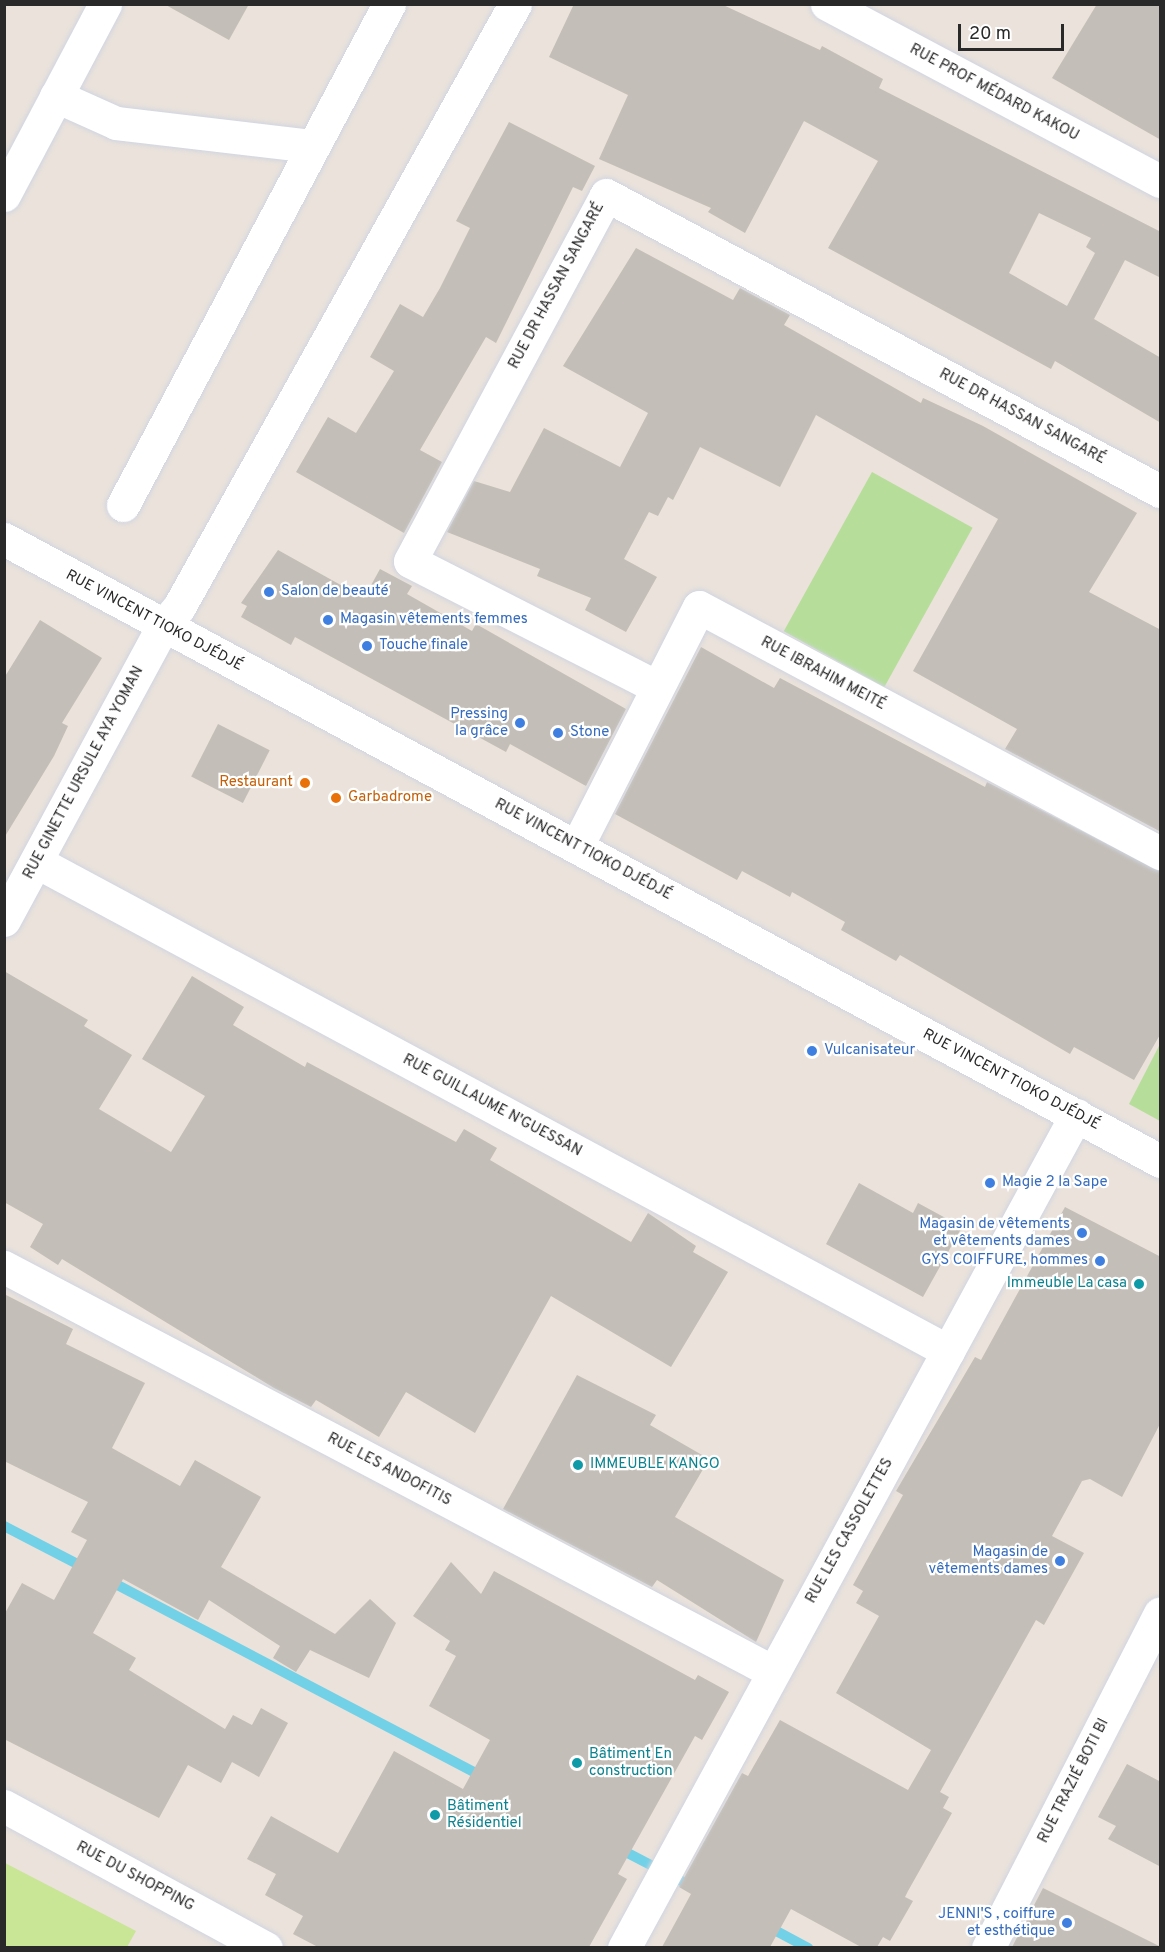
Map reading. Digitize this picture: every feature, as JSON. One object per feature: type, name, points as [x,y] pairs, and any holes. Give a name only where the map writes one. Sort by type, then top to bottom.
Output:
[{"type":"street","points":[[4,195],[105,4]]},
{"type":"street","points":[[123,504],[389,4]]},
{"type":"street","name":"RUE GINETTE URSULE AYA YOMAN","points":[[4,920],[163,626],[179,607],[516,4]]},
{"type":"street","name":"RUE PROF MÉDARD KAKOU","points":[[827,4],[1161,181]]},
{"type":"street","points":[[56,96],[116,123],[313,146]]},
{"type":"street","name":"RUE DR HASSAN SANGARÉ","points":[[657,687],[410,561],[606,195],[1161,491]]},
{"type":"street","name":"RUE VINCENT TIOKO DJÉDJÉ","points":[[4,539],[163,626],[583,834],[1076,1115],[1161,1161]]},
{"type":"street","name":"RUE IBRAHIM MEITÉ","points":[[583,834],[699,608],[1161,854]]},
{"type":"street","name":"RUE GUILLAUME N'GUESSAN","points":[[37,862],[948,1351]]},
{"type":"street","name":"RUE LES CASSOLETTES","points":[[624,1947],[1076,1115]]},
{"type":"street","name":"RUE LES ANDOFITIS","points":[[4,1267],[773,1672]]},
{"type":"street","name":"RUE TRAZIÉ BOTI BI","points":[[988,1947],[1161,1614]]},
{"type":"street","name":"RUE DU SHOPPING","points":[[4,1806],[266,1947]]},
{"type":"green space","points":[[872,472],[973,528],[884,687],[784,631]]},
{"type":"green space","points":[[1160,1044],[1160,1121],[1129,1104]]},
{"type":"green space","points":[[5,1863],[136,1931],[127,1947],[5,1947]]},
{"type":"building","points":[[164,4],[249,4],[229,40]]},
{"type":"building","points":[[574,4],[721,4],[820,50],[822,46],[883,79],[879,88],[1161,232],[1161,278],[1125,260],[1094,319],[1161,358],[1161,423],[1055,361],[1051,369],[828,248],[878,161],[804,121],[745,233],[708,212],[711,208],[599,159],[628,95],[549,57]],"holes":[[[1039,213],[1091,238],[1086,247],[1095,253],[1067,306],[1009,273]]]},
{"type":"building","points":[[1097,4],[1161,4],[1161,140],[1052,78]]},
{"type":"building","points":[[509,122],[595,166],[582,191],[573,187],[496,343],[486,337],[420,450],[442,462],[404,533],[296,472],[328,417],[356,433],[394,371],[370,357],[400,304],[423,317],[470,228],[456,221]]},
{"type":"building","points":[[636,248],[733,300],[740,288],[790,315],[784,325],[921,403],[923,398],[983,426],[1137,513],[1089,592],[1161,630],[1161,832],[1005,749],[1017,729],[913,671],[998,519],[816,415],[780,487],[700,447],[673,500],[668,497],[658,516],[649,512],[624,559],[657,577],[626,632],[585,610],[591,598],[537,576],[540,569],[447,532],[474,481],[510,492],[544,428],[620,467],[648,413],[563,366]]},
{"type":"building","points":[[278,550],[364,598],[380,569],[412,586],[407,594],[472,631],[476,624],[626,709],[586,786],[510,744],[506,752],[295,637],[291,645],[241,617],[247,606],[241,603]]},
{"type":"building","points":[[40,620],[102,658],[62,723],[68,726],[54,756],[4,838],[4,678]]},
{"type":"building","points":[[701,647],[774,688],[780,678],[985,787],[987,782],[1161,872],[1161,1033],[1134,1080],[1074,1047],[1070,1054],[900,955],[896,961],[841,930],[845,922],[792,892],[790,897],[742,871],[737,880],[615,814]]},
{"type":"building","points":[[218,724],[270,750],[243,803],[191,777]]},
{"type":"building","points":[[4,971],[88,1020],[84,1026],[132,1055],[99,1109],[171,1152],[205,1096],[142,1059],[192,976],[244,1007],[233,1025],[305,1067],[307,1062],[456,1142],[464,1129],[497,1148],[490,1160],[631,1242],[648,1213],[696,1246],[693,1252],[728,1272],[671,1367],[551,1296],[475,1433],[406,1392],[379,1437],[316,1400],[311,1407],[274,1388],[62,1259],[58,1265],[30,1247],[43,1224],[4,1202]]},
{"type":"building","points":[[859,1183],[913,1213],[918,1203],[962,1227],[923,1297],[826,1244]]},
{"type":"building","points":[[1065,1207],[1161,1257],[1161,1422],[1122,1497],[1090,1479],[1082,1481],[1052,1536],[1084,1553],[1044,1625],[1036,1620],[940,1792],[949,1797],[943,1808],[952,1813],[905,1897],[913,1901],[890,1941],[883,1937],[877,1947],[861,1947],[791,1909],[770,1947],[662,1947],[691,1894],[679,1887],[742,1773],[748,1776],[780,1720],[908,1790],[931,1750],[836,1693],[879,1616],[856,1603],[863,1591],[853,1585],[903,1495],[896,1491],[975,1357],[981,1360]]},
{"type":"building","points":[[4,1294],[73,1329],[66,1344],[145,1383],[112,1448],[180,1486],[195,1460],[261,1497],[221,1567],[335,1634],[370,1599],[396,1623],[369,1678],[310,1650],[296,1672],[273,1658],[280,1646],[209,1600],[198,1620],[123,1579],[93,1633],[136,1658],[129,1670],[225,1729],[233,1715],[252,1725],[261,1708],[288,1723],[259,1777],[232,1762],[221,1783],[188,1765],[159,1818],[4,1739],[4,1615],[22,1583],[54,1600],[87,1540],[71,1532],[88,1502],[4,1461]]},
{"type":"building","points":[[577,1375],[656,1415],[650,1425],[709,1459],[675,1517],[784,1580],[756,1642],[657,1580],[652,1587],[503,1509]]},
{"type":"building","points":[[451,1562],[481,1594],[494,1571],[695,1680],[698,1675],[729,1692],[702,1740],[695,1736],[618,1874],[627,1879],[589,1947],[318,1947],[293,1934],[303,1916],[265,1895],[276,1874],[247,1859],[271,1816],[338,1853],[394,1751],[463,1789],[490,1740],[429,1706],[456,1656],[445,1650],[450,1641],[413,1616]]},
{"type":"building","points":[[1127,1764],[1161,1782],[1161,1867],[1108,1839],[1116,1826],[1098,1817]]},
{"type":"building","points":[[1043,1888],[1161,1947],[1012,1947]]},
{"type":"waterway","points":[[4,1526],[87,1569]]},
{"type":"waterway","points":[[108,1580],[485,1778]]},
{"type":"waterway","points":[[618,1848],[695,1888]]},
{"type":"waterway","points":[[767,1926],[808,1948]]},
{"type":"place","name":"Salon de beauté","points":[[269,592]]},
{"type":"place","name":"Magasin vêtements femmes","points":[[328,620]]},
{"type":"place","name":"Touche finale","points":[[367,646]]},
{"type":"place","name":"Pressing la grâce","points":[[520,723]]},
{"type":"place","name":"Stone","points":[[558,733]]},
{"type":"place","name":"Restaurant","points":[[305,783]]},
{"type":"place","name":"Garbadrome","points":[[336,798]]},
{"type":"place","name":"Vulcanisateur","points":[[812,1051]]},
{"type":"place","name":"Magie 2 la Sape","points":[[990,1183]]},
{"type":"place","name":"Magasin de vêtements et vêtements dames","points":[[1082,1233]]},
{"type":"place","name":"GYS COIFFURE, hommes","points":[[1100,1261]]},
{"type":"place","name":"Immeuble La casa","points":[[1139,1284]]},
{"type":"place","name":"IMMEUBLE KANGO","points":[[578,1465]]},
{"type":"place","name":"Magasin de vêtements dames","points":[[1060,1561]]},
{"type":"place","name":"Bâtiment En construction","points":[[577,1763]]},
{"type":"place","name":"Bâtiment Résidentiel","points":[[435,1815]]},
{"type":"place","name":"JENNI'S , coiffure et esthétique","points":[[1067,1923]]}]
